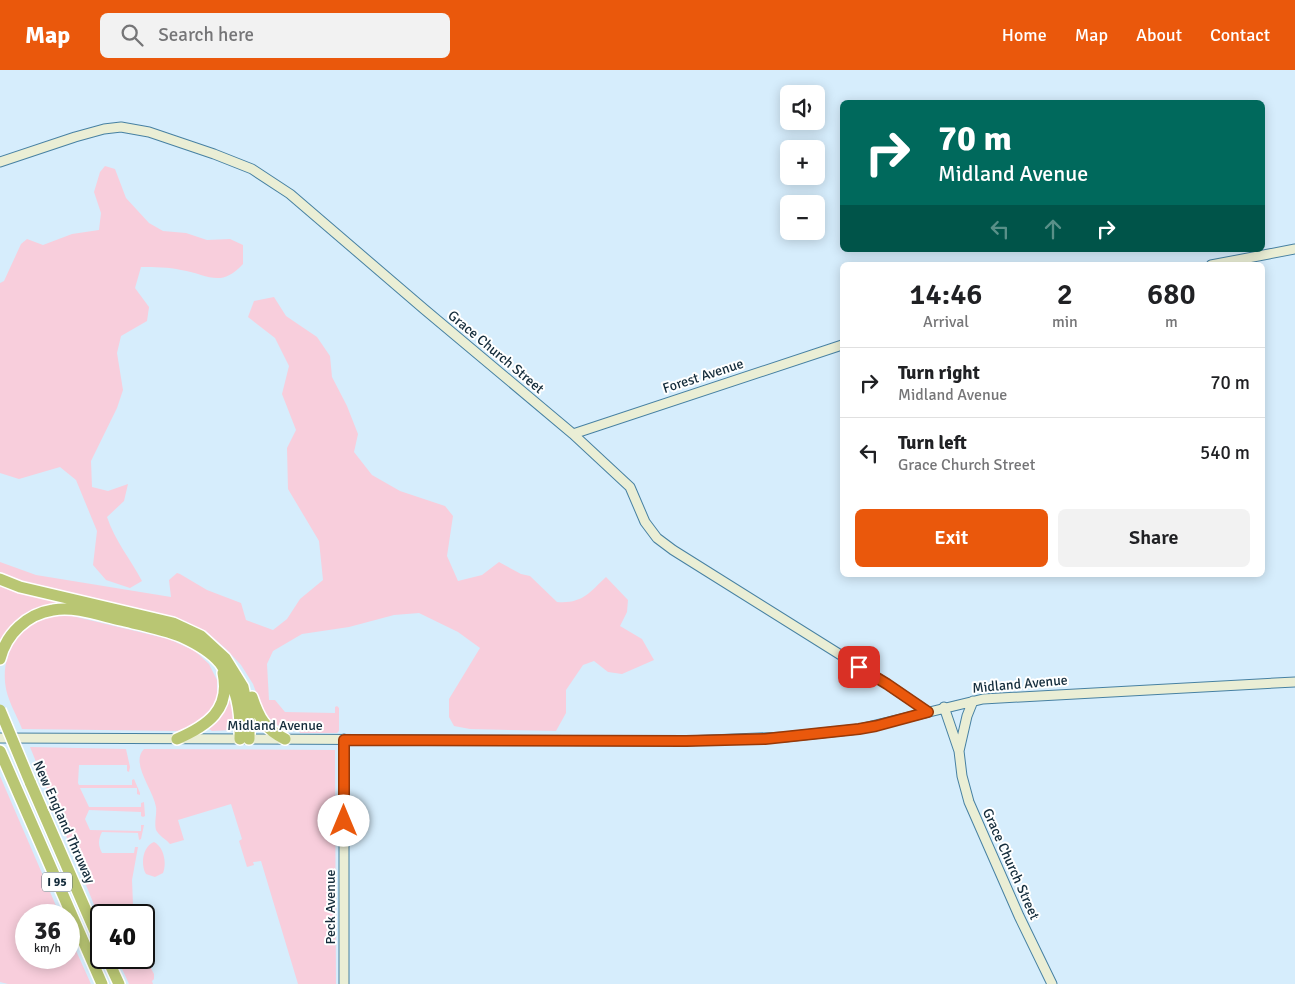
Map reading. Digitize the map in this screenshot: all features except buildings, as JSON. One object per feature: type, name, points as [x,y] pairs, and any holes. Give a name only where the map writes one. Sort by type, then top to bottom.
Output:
[{"type":"highway","points":[[0,580],[20,587],[183,626],[201,636],[237,677],[245,695],[249,715],[244,739]]},
{"type":"highway","points":[[0,659],[9,637],[22,624],[44,612],[63,609],[82,611],[174,634],[193,642],[222,660],[241,676],[251,695],[257,714],[265,725],[285,739]]},
{"type":"highway","points":[[177,739],[201,728],[215,715],[220,707],[225,682],[222,660]]},
{"type":"highway","name":"New England Thruway","points":[[0,710],[90,919]]},
{"type":"highway","name":"I 95","points":[[0,750],[102,984]]},
{"type":"highway","points":[[112,969],[120,984]]},
{"type":"street","name":"Grace Church Street","points":[[0,162],[75,137],[104,129],[121,127],[139,129],[220,156],[252,170],[290,194],[424,310],[573,434],[630,487],[645,522],[657,538],[928,712]]},
{"type":"street","points":[[1227,262],[1295,249]]},
{"type":"street","name":"Forest Avenue","points":[[573,434],[840,346]]},
{"type":"street","name":"Midland Avenue","points":[[0,738],[694,741],[765,739],[876,726],[973,700],[1295,682]]},
{"type":"street","name":"Grace Church Street","points":[[959,751],[967,716],[973,700]]},
{"type":"street","name":"Grace Church Street","points":[[944,707],[959,751],[962,776],[969,802],[1052,984]]},
{"type":"street","name":"Peck Avenue","points":[[344,740],[344,984]]},
{"type":"shaded area","points":[[105,166],[115,169],[126,198],[149,223],[163,231],[186,233],[207,240],[230,239],[243,245],[243,264],[235,272],[220,278],[172,268],[141,267],[135,288],[149,307],[147,321],[121,336],[117,353],[123,390],[117,408],[91,461],[92,487],[108,491],[128,484],[124,501],[107,517],[110,526],[142,581],[130,588],[106,580],[93,565],[97,531],[76,480],[60,467],[19,479],[0,473],[0,283],[4,281],[21,244],[27,239],[43,245],[72,234],[99,230],[101,213],[94,192],[100,172]]},
{"type":"shaded area","points":[[274,297],[286,316],[317,337],[330,356],[332,377],[347,406],[358,434],[354,452],[372,475],[400,491],[445,506],[453,516],[447,556],[458,581],[482,575],[499,562],[521,574],[530,576],[557,602],[566,602],[584,596],[606,577],[628,600],[627,612],[620,626],[642,639],[654,660],[622,674],[608,672],[594,661],[583,665],[566,690],[566,713],[556,731],[470,729],[454,726],[449,717],[449,699],[480,648],[458,632],[419,613],[394,615],[349,627],[302,634],[273,651],[267,664],[269,700],[275,700],[285,712],[335,713],[335,707],[339,708],[339,731],[337,733],[300,733],[299,730],[281,727],[265,716],[253,684],[241,665],[209,634],[183,621],[25,583],[0,572],[0,562],[36,575],[171,597],[169,580],[177,573],[207,590],[241,603],[246,620],[273,630],[287,619],[300,599],[323,580],[319,541],[288,489],[287,448],[296,430],[282,394],[289,366],[275,338],[248,317],[254,301]]},
{"type":"shaded area","points":[[0,584],[26,594],[75,606],[50,607],[30,613],[14,625],[0,645]]},
{"type":"shaded area","points":[[50,615],[68,615],[169,639],[195,651],[209,664],[217,680],[217,701],[210,714],[195,726],[178,731],[22,729],[6,689],[5,666],[12,645],[18,636],[35,622]]},
{"type":"shaded area","points":[[229,697],[233,713],[234,730],[212,731],[209,729],[223,712]]},
{"type":"shaded area","points":[[30,747],[126,749],[130,767],[129,772],[127,771],[127,765],[79,765],[79,785],[132,785],[132,780],[134,779],[140,793],[140,795],[137,794],[137,788],[80,788],[89,807],[141,807],[141,803],[144,802],[145,816],[143,817],[141,812],[89,810],[85,819],[90,830],[141,831],[141,825],[144,825],[141,839],[139,840],[138,833],[102,832],[99,840],[102,853],[134,853],[135,847],[138,847],[132,880],[133,904],[94,904]]},
{"type":"shaded area","points":[[144,749],[335,750],[336,984],[298,984],[261,861],[253,862],[254,865],[247,867],[239,841],[242,839],[231,804],[178,820],[184,840],[170,844],[157,832],[155,824],[156,807],[141,769],[140,755]]},
{"type":"shaded area","points":[[0,776],[55,904],[15,904],[15,969],[80,969],[80,960],[91,984],[8,984],[0,982]]},
{"type":"shaded area","points":[[154,842],[162,851],[165,865],[163,873],[155,877],[146,874],[143,865],[145,851]]},
{"type":"shaded area","points":[[122,969],[151,969],[154,974],[153,984],[129,984]]},
{"type":"route","points":[[344,821],[344,740],[709,741],[765,739],[859,729],[928,712],[859,667]]}]
